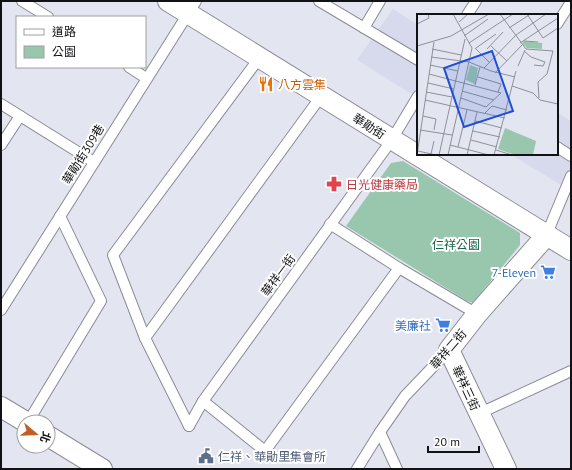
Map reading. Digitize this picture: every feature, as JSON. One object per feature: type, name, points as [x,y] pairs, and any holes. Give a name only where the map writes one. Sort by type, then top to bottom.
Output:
[{"type":"street","name":"華勛街","points":[[168,1],[192,7],[260,57],[391,141],[571,250]]},
{"type":"street","name":"華祥二街","points":[[449,350],[477,314],[546,236]]},
{"type":"street","name":"華祥三街","points":[[449,350],[478,414],[506,469]]},
{"type":"street","points":[[1,407],[16,416]]},
{"type":"street","points":[[56,441],[102,469]]},
{"type":"lane","points":[[22,1],[46,16]]},
{"type":"lane","points":[[319,1],[417,59]]},
{"type":"lane","points":[[364,28],[380,1]]},
{"type":"lane","points":[[468,14],[476,1]]},
{"type":"lane","points":[[558,22],[571,2]]},
{"type":"lane","name":"華勛街309巷","points":[[1,310],[192,7]]},
{"type":"lane","points":[[145,338],[113,255],[260,57]]},
{"type":"lane","points":[[131,68],[146,78]]},
{"type":"lane","points":[[145,338],[322,96]]},
{"type":"lane","name":"華祥一街","points":[[145,338],[189,426],[203,401],[391,141],[417,98]]},
{"type":"lane","points":[[1,104],[94,162]]},
{"type":"lane","points":[[1,145],[20,116]]},
{"type":"lane","points":[[558,148],[571,156]]},
{"type":"lane","points":[[546,236],[571,176]]},
{"type":"lane","points":[[32,414],[101,300],[60,216]]},
{"type":"lane","points":[[330,224],[399,268],[477,314]]},
{"type":"lane","points":[[203,401],[265,451],[399,268]]},
{"type":"lane","name":"華祥二街","points":[[357,469],[405,396],[449,350]]},
{"type":"lane","points":[[478,414],[571,371]]},
{"type":"lane","points":[[380,432],[397,469]]},
{"type":"shaded area","points":[[393,9],[417,24],[417,97],[357,60]]},
{"type":"shaded area","points":[[558,113],[571,121],[571,191],[512,155],[558,155]]},
{"type":"green space","name":"仁祥公園","points":[[403,161],[520,233],[520,245],[473,303],[467,301],[346,226],[391,163]]},
{"type":"place","name":"八方雲集","points":[[266,84]]},
{"type":"place","name":"日光健康藥局","points":[[334,184]]},
{"type":"place","name":"7-Eleven","points":[[548,272]]},
{"type":"place","name":"美廉社","points":[[443,325]]},
{"type":"place","name":"仁祥、華勛里集會所","points":[[206,456]]}]
